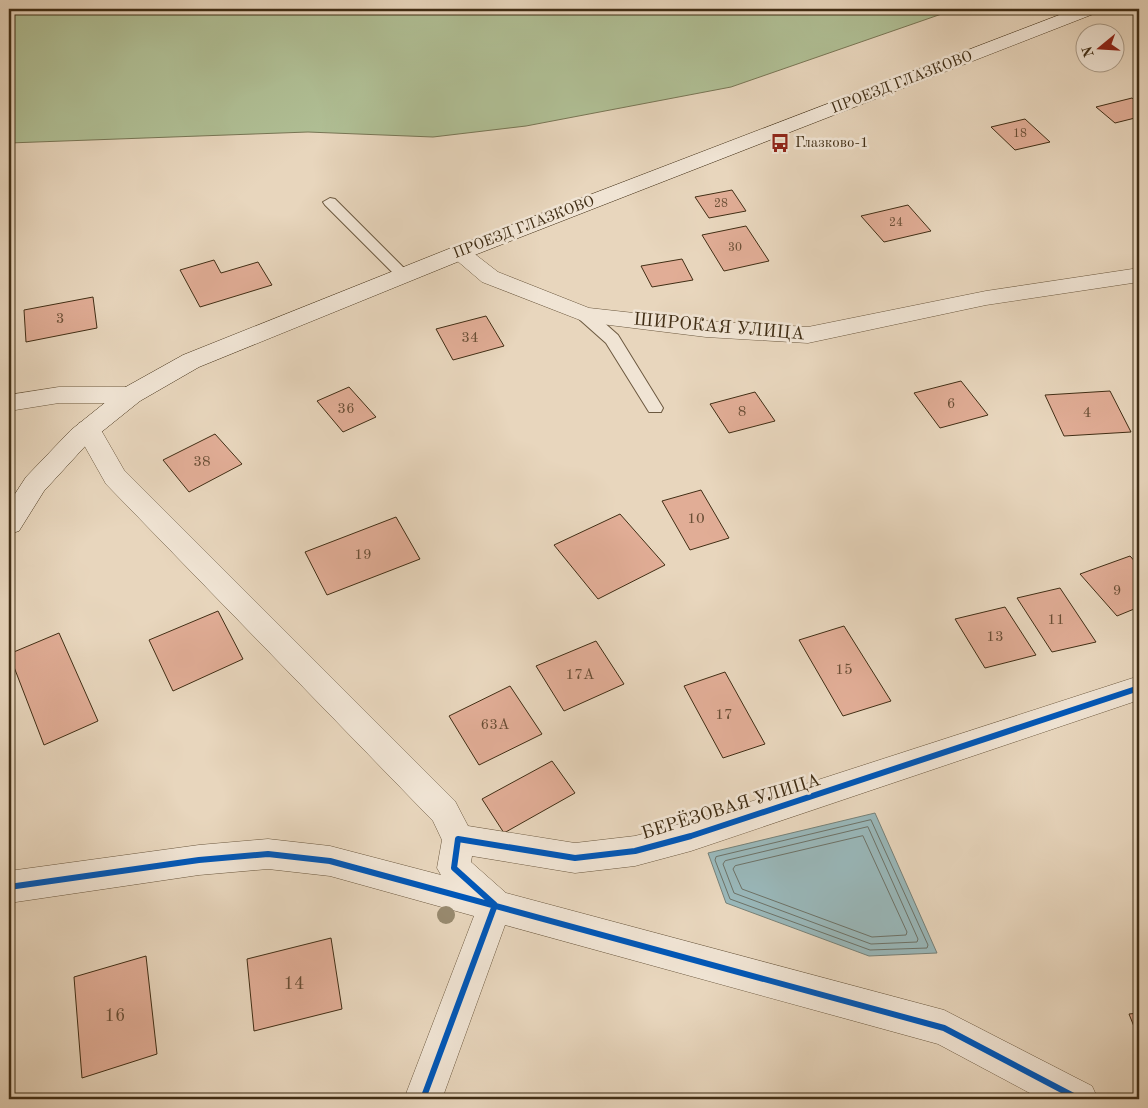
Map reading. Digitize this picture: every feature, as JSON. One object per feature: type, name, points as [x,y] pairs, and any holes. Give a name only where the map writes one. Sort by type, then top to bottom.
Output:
[{"type":"street","name":"ПРОЕЗД ГЛАЗКОВО","points":[[9,524],[35,484],[56,459],[88,429],[131,395],[201,357],[459,253],[1090,9]]},
{"type":"street","name":"ШИРОКАЯ УЛИЦА","points":[[459,253],[490,277],[585,315],[706,329],[808,335],[986,298],[1123,280],[1139,275]]},
{"type":"street","points":[[9,403],[59,396],[131,395]]},
{"type":"street","points":[[88,429],[115,477],[444,811],[458,839],[454,868],[495,905]]},
{"type":"street","name":"БЕРЁЗОВАЯ УЛИЦА","points":[[458,839],[575,858],[635,850],[690,836],[1139,688]]},
{"type":"street","points":[[9,887],[199,860],[268,854],[330,862],[495,905],[944,1028],[1079,1099]]},
{"type":"street","points":[[423,1099],[495,905]]},
{"type":"lane","points":[[330,202],[403,275]]},
{"type":"lane","points":[[585,315],[612,339],[654,408]]},
{"type":"green space","points":[[9,9],[956,9],[731,87],[526,126],[433,137],[308,132],[9,143]]},
{"type":"water","points":[[875,813],[937,953],[869,956],[726,903],[708,853]]},
{"type":"building","points":[[1132,98],[1139,104],[1139,117],[1115,123],[1096,107]]},
{"type":"building","points":[[1025,119],[1050,142],[1015,150],[991,127]]},
{"type":"building","points":[[732,190],[746,211],[709,218],[695,197]]},
{"type":"building","points":[[908,205],[931,231],[884,242],[861,216]]},
{"type":"building","points":[[746,226],[769,261],[724,271],[702,235]]},
{"type":"building","points":[[682,259],[693,280],[652,287],[641,266]]},
{"type":"building","points":[[214,260],[221,273],[258,262],[272,285],[200,307],[180,270]]},
{"type":"building","points":[[93,297],[97,328],[26,342],[24,310]]},
{"type":"building","points":[[486,316],[504,346],[453,360],[436,329]]},
{"type":"building","points":[[961,381],[988,415],[940,428],[914,393]]},
{"type":"building","points":[[349,387],[376,417],[343,432],[317,401]]},
{"type":"building","points":[[1110,391],[1131,432],[1064,436],[1045,395]]},
{"type":"building","points":[[755,392],[775,421],[729,433],[710,404]]},
{"type":"building","points":[[215,434],[242,464],[189,492],[163,460]]},
{"type":"building","points":[[701,490],[729,538],[690,550],[662,501]]},
{"type":"building","points":[[620,514],[665,565],[598,599],[554,545]]},
{"type":"building","points":[[396,517],[420,559],[327,595],[305,552]]},
{"type":"building","points":[[1130,556],[1139,566],[1139,607],[1117,616],[1080,574]]},
{"type":"building","points":[[1060,588],[1096,642],[1052,652],[1017,598]]},
{"type":"building","points":[[1005,607],[1036,655],[985,668],[955,619]]},
{"type":"building","points":[[218,611],[243,659],[173,691],[149,640]]},
{"type":"building","points":[[844,626],[891,701],[843,716],[799,640]]},
{"type":"building","points":[[59,633],[98,721],[44,745],[9,654]]},
{"type":"building","points":[[596,641],[624,684],[564,711],[536,666]]},
{"type":"building","points":[[725,672],[765,744],[723,758],[684,686]]},
{"type":"building","points":[[510,686],[542,734],[479,765],[449,716]]},
{"type":"building","points":[[552,761],[575,793],[504,833],[482,799]]},
{"type":"building","points":[[331,938],[342,1009],[254,1031],[247,959]]},
{"type":"building","points":[[146,956],[157,1054],[82,1078],[74,977]]},
{"type":"building","points":[[1139,1013],[1139,1039],[1129,1014]]},
{"type":"cycle path","points":[[423,1099],[495,905],[454,868],[458,839],[575,858],[635,851],[691,836],[1139,688]]},
{"type":"cycle path","points":[[9,887],[199,860],[268,854],[330,861],[944,1028],[1079,1099]]},
{"type":"place","name":"Глазково-1","points":[[780,143]]}]
